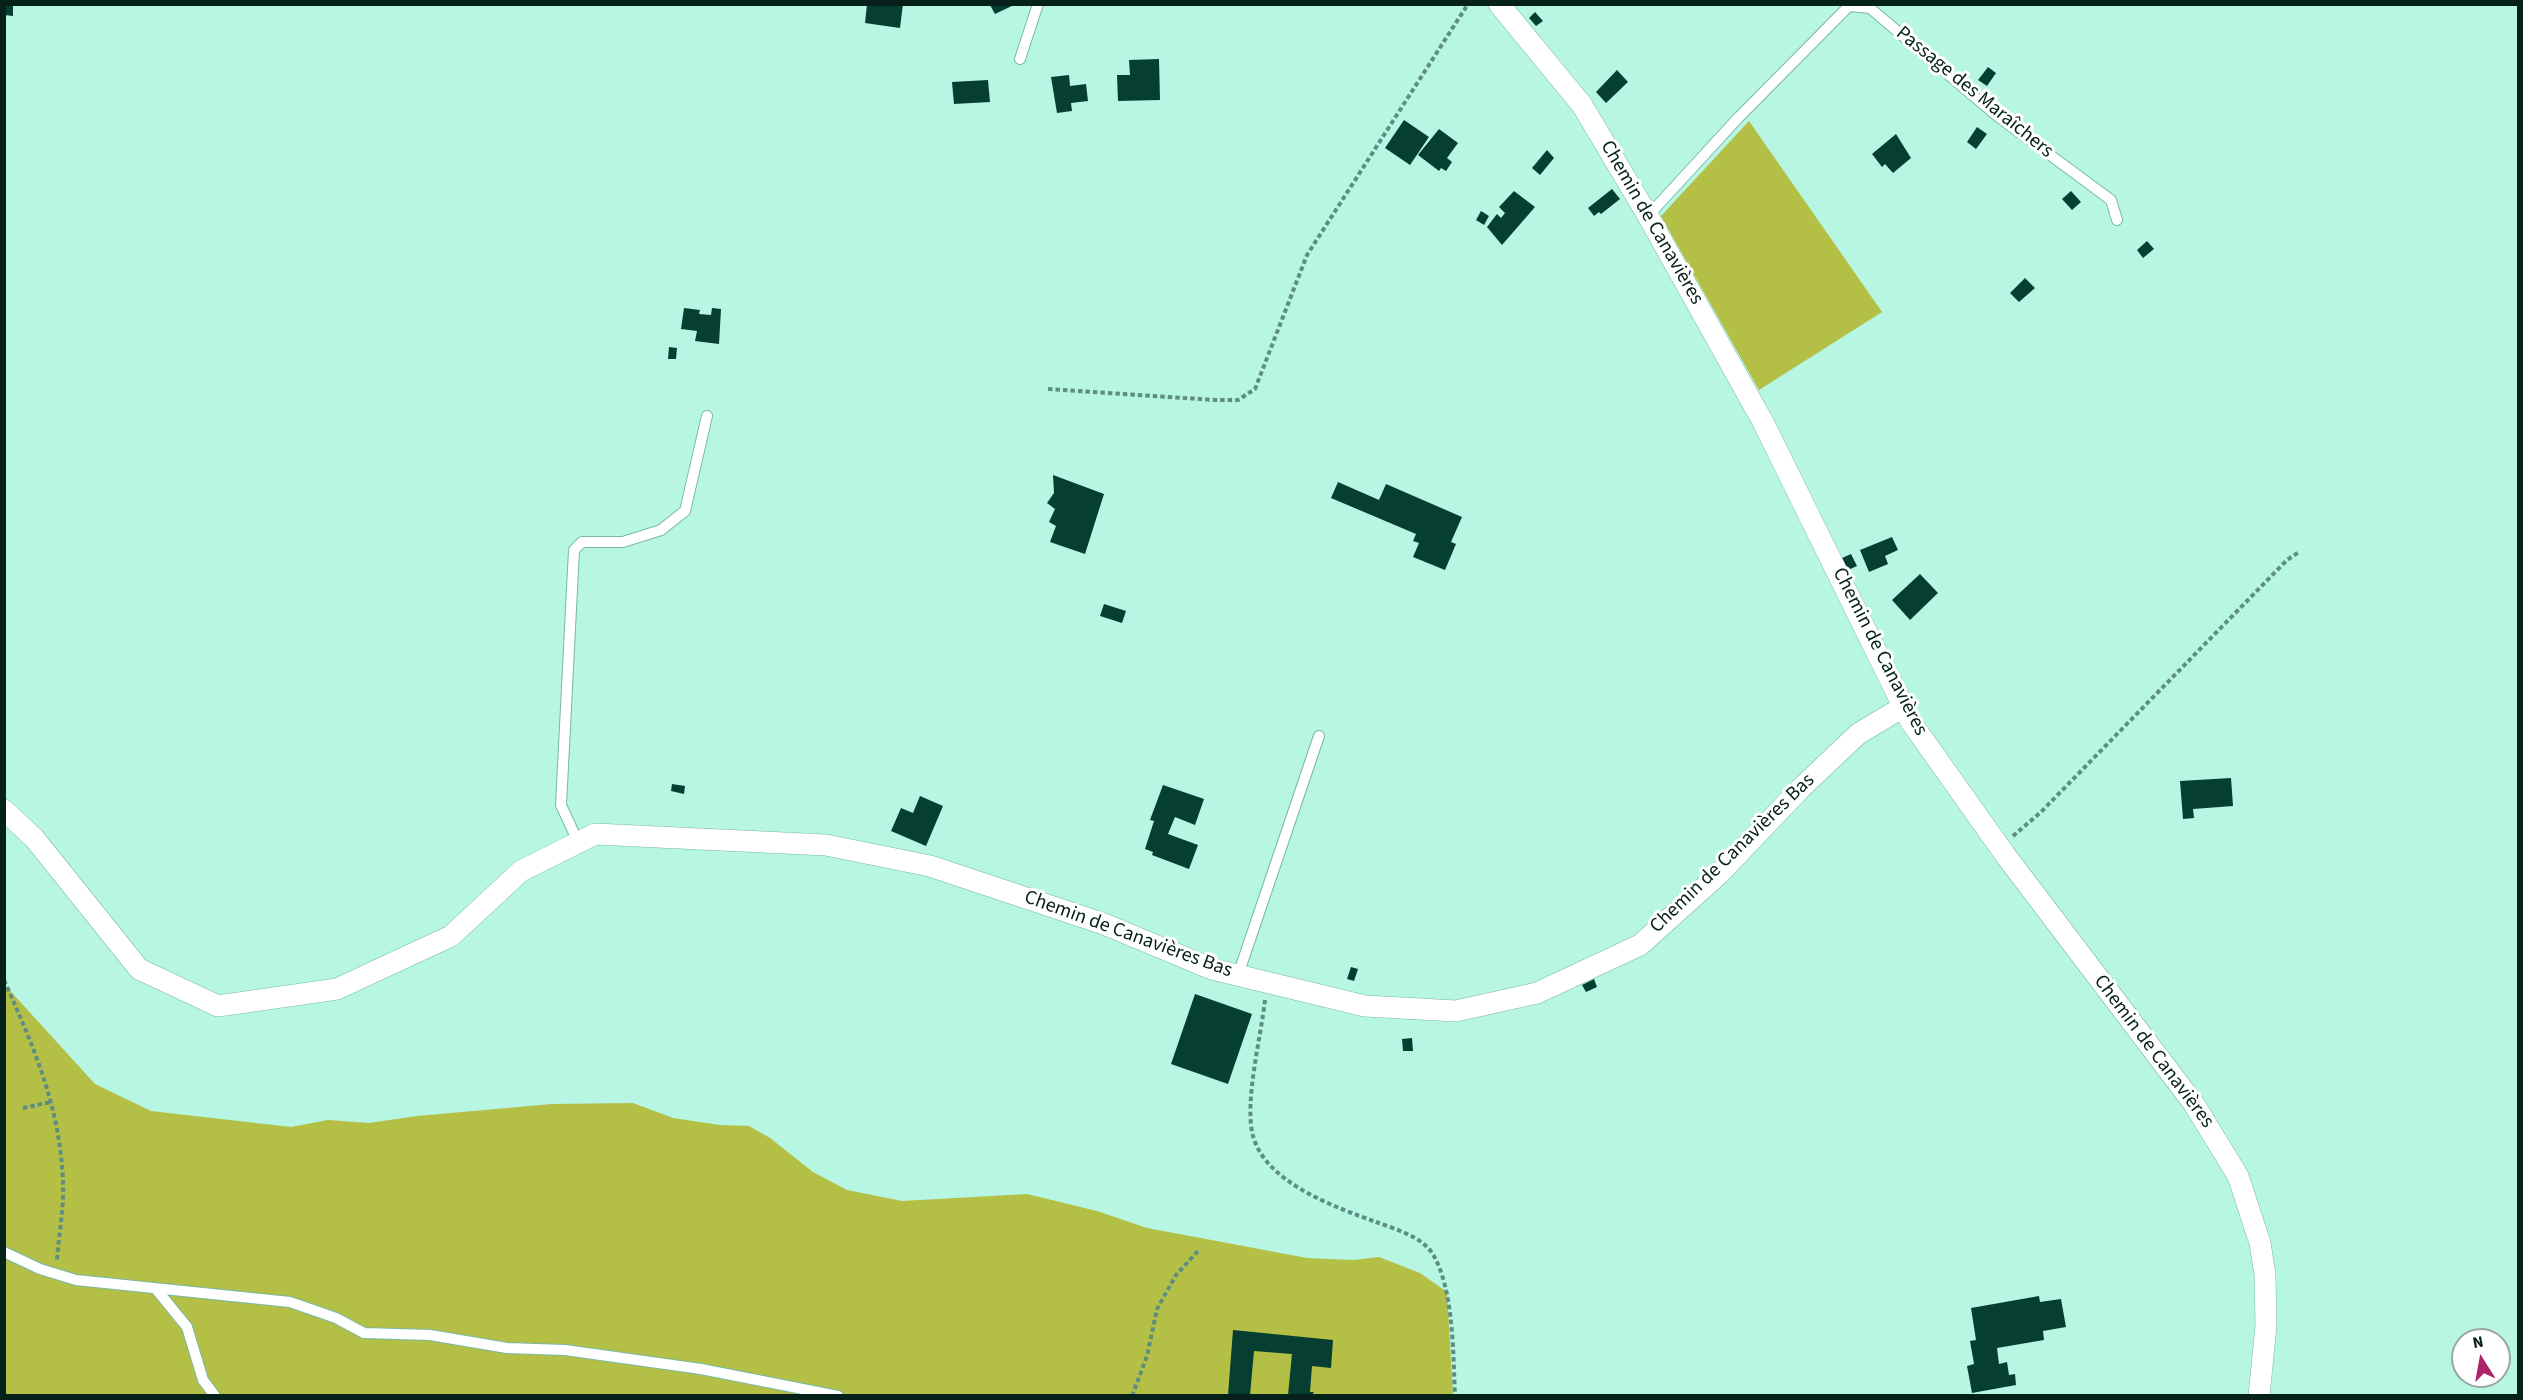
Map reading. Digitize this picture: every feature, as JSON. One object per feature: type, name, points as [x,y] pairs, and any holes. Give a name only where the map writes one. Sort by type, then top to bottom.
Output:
[{"type":"street","name":"Chemin de Canavières","points":[[1499,4],[1582,105],[1648,216],[1763,422],[1911,722],[2006,856],[2194,1104],[2238,1176],[2260,1243],[2265,1275],[2266,1326],[2259,1395]]},
{"type":"street","name":"Chemin de Canavières Bas","points":[[4,810],[34,838],[139,969],[218,1006],[337,989],[451,936],[521,871],[595,834],[826,845],[930,866],[1104,924],[1212,969],[1365,1006],[1456,1011],[1537,993],[1640,945],[1719,874],[1858,734],[1903,707]]},
{"type":"lane","points":[[1020,59],[1038,4]]},
{"type":"lane","name":"Passage des Maraîchers","points":[[1648,216],[1746,110],[1849,6],[1870,8],[1996,115],[2112,200],[2117,220]]},
{"type":"lane","points":[[578,842],[561,805],[574,550],[582,542],[623,542],[661,530],[685,511],[707,416]]},
{"type":"lane","points":[[1238,975],[1319,736]]},
{"type":"lane","points":[[4,1252],[76,1280],[290,1302],[336,1318],[364,1333],[430,1335],[507,1348],[564,1350],[701,1369],[838,1395]]},
{"type":"lane","points":[[156,1289],[188,1327],[203,1380],[215,1395]]},
{"type":"path","points":[[1048,389],[1215,400],[1238,400],[1255,389],[1306,255],[1467,4]]},
{"type":"path","points":[[2006,856],[2013,836],[2041,812],[2263,585],[2299,552]]},
{"type":"path","points":[[4,980],[43,1068],[51,1102],[63,1183],[56,1274]]},
{"type":"path","points":[[1269,981],[1250,1111],[1253,1137],[1264,1161],[1281,1177],[1342,1210],[1410,1235],[1434,1254],[1447,1292],[1455,1395]]},
{"type":"path","points":[[23,1108],[51,1102]]},
{"type":"path","points":[[1132,1395],[1147,1356],[1157,1309],[1176,1275],[1198,1251]]},
{"type":"green space","points":[[1749,121],[1882,312],[1759,390],[1661,216]]},
{"type":"green space","points":[[4,984],[95,1084],[151,1111],[291,1127],[328,1120],[369,1123],[417,1116],[552,1104],[633,1103],[673,1118],[720,1125],[749,1126],[770,1138],[813,1172],[847,1190],[902,1201],[1027,1194],[1097,1211],[1147,1228],[1307,1258],[1353,1260],[1379,1257],[1420,1273],[1447,1292],[1453,1395],[5,1395]]},
{"type":"building","points":[[4,4],[13,4],[13,16],[4,15]]},
{"type":"building","points":[[867,4],[903,4],[900,28],[865,23]]},
{"type":"building","points":[[990,5],[1014,5],[995,14]]},
{"type":"building","points":[[1535,12],[1543,21],[1536,26],[1529,18]]},
{"type":"building","points":[[1159,59],[1160,100],[1118,101],[1117,75],[1130,75],[1129,60]]},
{"type":"building","points":[[1988,67],[1996,73],[1987,86],[1978,80]]},
{"type":"building","points":[[1617,70],[1628,82],[1606,103],[1596,92]]},
{"type":"building","points":[[1069,75],[1070,86],[1086,84],[1088,101],[1071,103],[1072,111],[1057,113],[1051,77]]},
{"type":"building","points":[[988,80],[990,102],[954,104],[952,82]]},
{"type":"building","points":[[1404,120],[1429,137],[1410,165],[1385,148]]},
{"type":"building","points":[[1977,127],[1987,134],[1976,149],[1967,142]]},
{"type":"building","points":[[1439,129],[1458,143],[1447,158],[1452,162],[1446,171],[1441,168],[1439,171],[1418,155]]},
{"type":"building","points":[[1896,134],[1911,158],[1893,173],[1885,164],[1882,167],[1872,154]]},
{"type":"building","points":[[1547,150],[1554,158],[1540,175],[1532,168]]},
{"type":"building","points":[[1612,189],[1620,199],[1601,214],[1599,212],[1594,216],[1588,208]]},
{"type":"building","points":[[1514,191],[1535,207],[1502,245],[1487,227],[1497,214],[1501,218],[1505,213],[1499,207]]},
{"type":"building","points":[[2071,191],[2081,202],[2072,210],[2062,199]]},
{"type":"building","points":[[1481,211],[1489,216],[1484,225],[1476,220]]},
{"type":"building","points":[[2147,241],[2154,249],[2143,258],[2137,250]]},
{"type":"building","points":[[2025,278],[2035,288],[2019,302],[2010,293]]},
{"type":"building","points":[[684,308],[700,310],[699,314],[711,315],[712,308],[721,309],[719,344],[695,341],[697,331],[681,329]]},
{"type":"building","points":[[669,347],[677,348],[676,359],[668,359]]},
{"type":"building","points":[[1053,475],[1104,494],[1085,554],[1050,542],[1056,526],[1049,522],[1055,509],[1047,503],[1054,493]]},
{"type":"building","points":[[1338,482],[1379,500],[1386,484],[1462,517],[1451,542],[1456,544],[1445,570],[1413,557],[1419,543],[1413,541],[1416,534],[1331,498]]},
{"type":"building","points":[[1892,537],[1898,550],[1885,556],[1888,564],[1869,572],[1860,550]]},
{"type":"building","points":[[1851,554],[1857,566],[1848,570],[1842,558]]},
{"type":"building","points":[[1920,574],[1938,593],[1910,620],[1892,600]]},
{"type":"building","points":[[1104,604],[1126,611],[1122,623],[1100,616]]},
{"type":"building","points":[[2231,778],[2233,806],[2193,809],[2194,818],[2183,819],[2180,781]]},
{"type":"building","points":[[672,784],[685,786],[684,794],[671,791]]},
{"type":"building","points":[[1163,785],[1204,799],[1195,825],[1175,817],[1168,834],[1198,845],[1189,869],[1152,855],[1153,852],[1145,849],[1154,821],[1150,820]]},
{"type":"building","points":[[920,796],[943,806],[926,846],[891,831],[901,808],[913,813]]},
{"type":"building","points":[[1351,967],[1358,969],[1354,981],[1347,979]]},
{"type":"building","points":[[1594,979],[1597,987],[1586,992],[1582,985]]},
{"type":"building","points":[[1195,994],[1252,1014],[1228,1084],[1171,1064]]},
{"type":"building","points":[[1412,1038],[1413,1051],[1403,1051],[1402,1039]]},
{"type":"building","points":[[2039,1296],[2040,1302],[2061,1299],[2066,1327],[2043,1331],[2044,1340],[1997,1348],[1999,1364],[2007,1362],[2009,1375],[2015,1374],[2016,1385],[1972,1393],[1967,1366],[1974,1364],[1970,1341],[1976,1340],[1971,1308]]},
{"type":"building","points":[[1233,1330],[1333,1340],[1331,1368],[1312,1366],[1310,1392],[1314,1392],[1312,1395],[1288,1395],[1292,1354],[1254,1351],[1250,1395],[1228,1395]]}]
